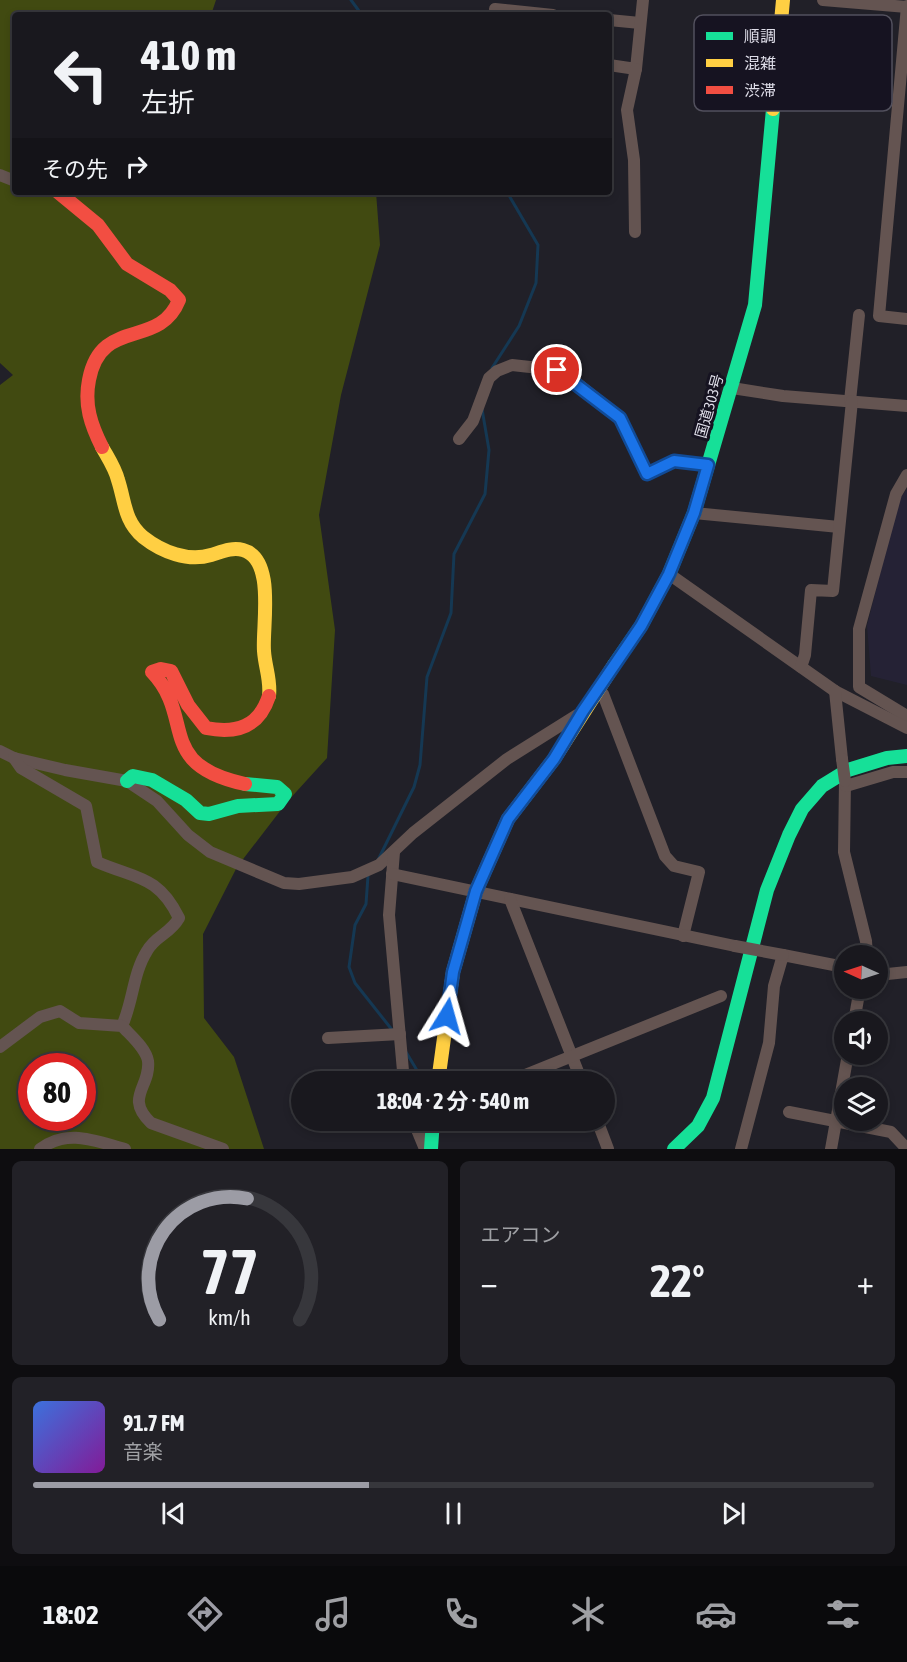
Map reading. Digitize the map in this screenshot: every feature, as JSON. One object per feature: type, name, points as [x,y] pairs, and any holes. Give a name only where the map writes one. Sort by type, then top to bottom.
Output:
[{"type":"main road","name":"国道303号","points":[[782,15],[783,0]]},
{"type":"main road","name":"国道303号","points":[[440,1071],[453,972],[476,891],[508,819],[554,759],[583,711],[641,626],[669,574],[694,513],[732,388],[754,305],[772,111]]},
{"type":"main road","points":[[62,195],[99,226],[113,250],[124,262],[146,278],[173,292],[179,300],[178,310],[171,317],[149,330],[105,344],[93,357],[88,374],[87,407],[122,486],[126,513],[131,524],[140,534],[178,555],[205,557],[238,549],[251,553],[260,566],[265,602],[264,651],[270,684],[267,704],[255,722],[245,729],[231,731],[206,728],[188,705],[171,671],[161,669],[152,672],[165,684],[180,741],[204,771],[248,787],[277,787],[285,794],[278,804],[238,806],[209,814],[200,813],[186,801],[152,780],[133,776],[127,782]]},
{"type":"main road","points":[[674,1149],[690,1137],[715,1098],[773,872],[802,807],[823,785],[841,773],[861,764],[907,756]]},
{"type":"main road","points":[[431,1149],[433,1131]]},
{"type":"street","points":[[635,232],[634,159],[627,110],[636,69],[643,0]]},
{"type":"street","points":[[823,0],[907,8],[879,316],[907,319]]},
{"type":"street","points":[[494,8],[528,12]]},
{"type":"street","points":[[612,20],[640,23]]},
{"type":"street","points":[[612,65],[636,69]]},
{"type":"street","points":[[801,667],[805,655],[811,590],[833,591],[859,315]]},
{"type":"street","points":[[459,439],[473,421],[489,378],[503,367],[512,365],[557,370],[568,376],[620,418],[647,474],[674,461],[708,465]]},
{"type":"street","points":[[732,388],[783,396],[907,406]]},
{"type":"street","points":[[907,475],[896,494],[859,629],[859,687],[907,716]]},
{"type":"street","points":[[694,513],[839,527]]},
{"type":"street","points":[[669,574],[836,691],[907,729]]},
{"type":"street","points":[[598,689],[603,694],[668,862],[699,872],[683,936]]},
{"type":"street","points":[[836,691],[846,783],[844,852],[866,945]]},
{"type":"street","points":[[0,751],[14,758],[127,782],[157,801],[188,835],[210,852],[284,883],[299,884],[352,877],[380,865],[413,833],[507,759],[583,711]]},
{"type":"street","points":[[14,758],[21,768],[86,806],[97,862],[132,873],[154,885],[170,900],[179,918],[172,930],[154,941],[146,952],[122,1026]]},
{"type":"street","points":[[846,783],[894,772],[907,772]]},
{"type":"street","points":[[394,852],[389,915],[403,1071]]},
{"type":"street","points":[[392,874],[683,936],[834,965]]},
{"type":"street","points":[[510,899],[578,1071]]},
{"type":"street","points":[[741,1149],[769,1043],[774,986],[783,955]]},
{"type":"street","points":[[888,974],[907,972]]},
{"type":"street","points":[[534,1071],[721,996]]},
{"type":"street","points":[[0,1047],[40,1017],[60,1011],[80,1023],[122,1026],[148,1060],[138,1101],[142,1114],[151,1123],[223,1149]]},
{"type":"street","points":[[328,1038],[400,1034]]},
{"type":"street","points":[[789,1112],[834,1121]]},
{"type":"street","points":[[888,1130],[907,1149]]},
{"type":"street","points":[[418,1131],[425,1149]]},
{"type":"street","points":[[601,1131],[608,1149]]},
{"type":"street","points":[[831,1149],[834,1131]]},
{"type":"street","points":[[40,1149],[63,1137],[89,1139],[125,1149]]},
{"type":"shaded area","points":[[907,489],[907,685],[871,676],[867,626],[898,501]]},
{"type":"green space","points":[[0,0],[216,0],[212,12],[12,12],[12,195],[376,195],[380,245],[341,395],[319,515],[335,630],[327,758],[287,802],[237,867],[203,934],[204,1018],[234,1057],[264,1149],[0,1149],[0,385],[13,375],[0,363]]},
{"type":"waterway","points":[[351,0],[360,12]]},
{"type":"waterway","points":[[492,368],[519,326],[536,283],[538,245],[509,195]]},
{"type":"waterway","points":[[378,860],[414,787],[420,765],[427,677],[451,613],[454,554],[485,494],[489,450],[482,409]]},
{"type":"waterway","points":[[368,876],[366,904],[355,925],[349,967],[355,983],[393,1031]]},
{"type":"waterway","points":[[406,1052],[417,1071]]},
{"type":"traffic: fast","points":[[614,665],[641,626],[669,574],[694,513],[755,305],[773,111]]},
{"type":"traffic: fast","points":[[674,1149],[698,1126],[713,1098],[767,890],[802,809],[822,786],[848,770],[887,758],[907,756]]},
{"type":"traffic: fast","points":[[127,781],[133,776],[152,780],[186,800],[200,813],[209,814],[238,806],[278,804],[285,794],[277,787],[245,784]]},
{"type":"traffic: fast","points":[[431,1149],[432,1131]]},
{"type":"traffic: slow","points":[[782,15],[783,0]]},
{"type":"traffic: slow","points":[[102,447],[117,476],[132,524],[143,537],[167,551],[184,556],[202,557],[227,550],[243,550],[253,556],[260,566],[264,579],[264,651],[269,696]]},
{"type":"traffic: slow","points":[[440,1071],[453,972],[476,891],[508,819],[554,759],[614,665]]},
{"type":"traffic: jam","points":[[62,195],[98,225],[127,264],[170,290],[179,300],[170,315],[158,325],[117,340],[105,348],[95,360],[87,398],[92,423],[102,447]]},
{"type":"traffic: jam","points":[[245,784],[217,775],[198,765],[187,752],[165,689],[152,672],[161,669],[171,671],[188,705],[206,728],[227,730],[245,726],[259,715],[269,696]]},
{"type":"route","points":[[447,1016],[453,972],[476,891],[508,819],[554,759],[583,711],[641,626],[669,574],[694,513],[708,465],[674,461],[647,474],[620,418],[568,376],[557,370]]}]
